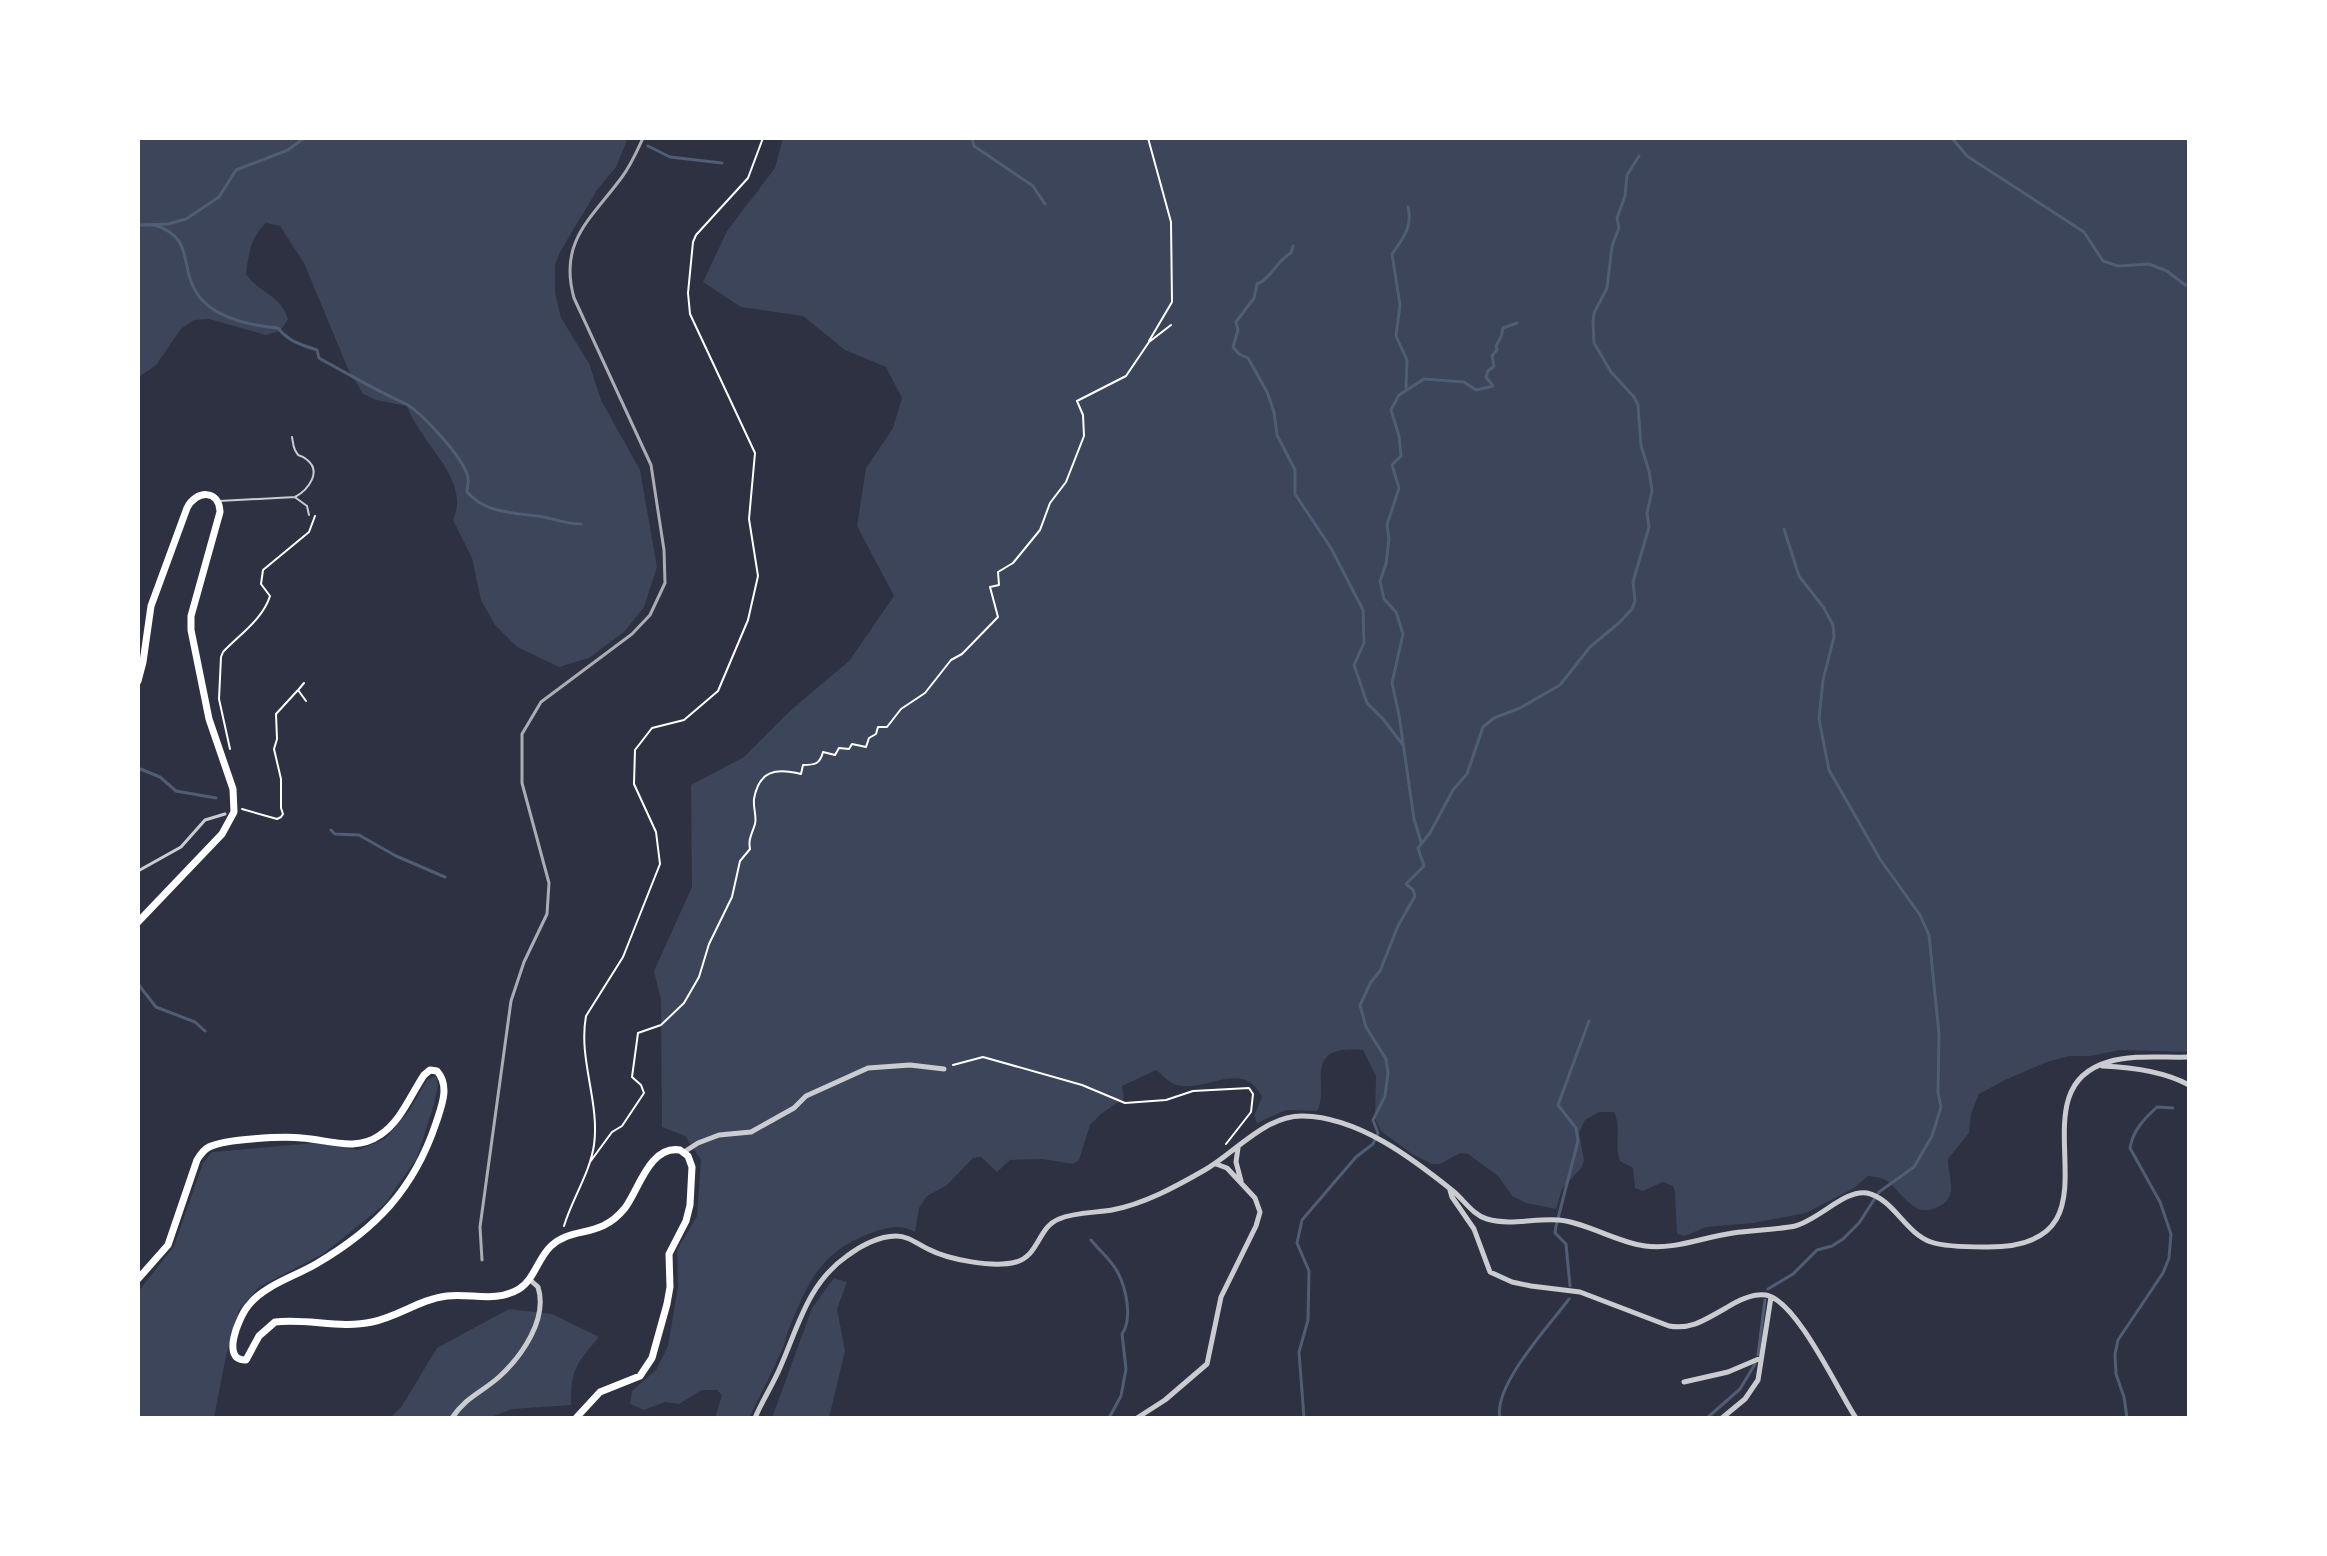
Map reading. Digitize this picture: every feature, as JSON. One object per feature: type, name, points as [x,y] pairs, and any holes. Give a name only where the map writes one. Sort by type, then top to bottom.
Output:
[{"type":"main road","points":[[138,681],[151,606],[189,503],[203,494],[211,495],[221,508],[220,517],[191,616],[191,630],[209,719],[233,789],[234,812],[222,834],[138,922]]},
{"type":"main road","points":[[138,1279],[168,1245],[197,1160],[206,1149],[242,1141],[297,1137],[348,1145],[364,1142],[379,1136],[395,1122],[424,1075],[430,1070],[437,1071],[444,1080],[445,1093],[416,1172],[390,1208],[353,1240],[262,1293],[247,1306],[231,1348],[234,1356],[246,1360],[259,1336],[275,1322],[375,1322],[422,1302],[447,1296],[505,1295],[517,1290],[529,1279],[546,1251],[566,1236],[607,1225],[626,1206],[658,1156],[674,1149],[684,1152],[692,1167],[688,1214],[669,1254],[670,1287],[652,1358],[640,1376],[600,1392],[576,1418]]},
{"type":"street","points":[[138,871],[181,847],[205,820],[225,814]]},
{"type":"street","points":[[755,1418],[812,1291],[830,1270],[857,1249],[874,1241],[898,1236],[962,1260],[1012,1263],[1022,1260],[1033,1251],[1048,1225],[1059,1219],[1116,1209],[1162,1193],[1216,1164],[1269,1125],[1285,1118],[1302,1116],[1326,1119],[1369,1134],[1450,1189],[1486,1219],[1515,1222],[1561,1220],[1639,1246],[1660,1248],[1728,1234],[1794,1226],[1813,1220],[1851,1194],[1866,1193],[1876,1197],[1929,1241],[1983,1247],[2010,1246],[2047,1230],[2061,1214],[2065,1204],[2064,1123],[2067,1099],[2084,1076],[2097,1066],[2123,1059],[2189,1057]]},
{"type":"street","points":[[684,1152],[719,1135],[751,1132],[794,1108],[806,1096],[868,1068],[910,1065],[944,1069]]},
{"type":"street","points":[[2097,1066],[2179,1079],[2189,1085]]},
{"type":"street","points":[[1238,1148],[1236,1162],[1241,1182]]},
{"type":"street","points":[[1137,1418],[1165,1400],[1207,1364],[1221,1297],[1256,1226],[1260,1212],[1255,1198],[1227,1168],[1216,1164]]},
{"type":"street","points":[[1450,1189],[1452,1197],[1474,1229],[1488,1269],[1492,1274],[1512,1282],[1580,1292],[1669,1326],[1682,1328],[1697,1325],[1741,1300],[1759,1295],[1783,1303],[1794,1316],[1853,1417]]},
{"type":"street","points":[[452,1418],[464,1401],[499,1377],[532,1332],[541,1304],[538,1287],[529,1279]]},
{"type":"street","points":[[1722,1418],[1753,1390],[1758,1380],[1771,1297]]},
{"type":"street","points":[[1684,1382],[1728,1372],[1762,1358]]},
{"type":"lane","points":[[218,501],[295,497],[305,492],[313,479],[310,464],[296,451],[292,437]]},
{"type":"lane","points":[[295,497],[307,506],[309,515]]},
{"type":"path","points":[[566,1236],[564,1225],[594,1145],[595,1113],[588,1076],[586,1016],[623,957],[660,864],[656,832],[634,784],[635,750],[652,728],[684,720],[718,691],[748,620],[758,576],[749,519],[755,453],[690,314],[688,293],[696,235],[748,178],[763,138]]},
{"type":"path","points":[[589,1162],[612,1132],[622,1126],[644,1093],[632,1077],[638,1033],[661,1025],[684,1003],[699,977],[709,944],[732,897],[740,861],[750,849],[749,841],[756,822],[754,802],[766,775],[781,769],[801,774],[803,765],[815,765],[821,760],[823,752],[835,755],[839,748],[849,749],[852,744],[866,747],[878,727],[887,727],[901,709],[925,693],[951,660],[988,630],[998,617],[990,587],[999,585],[998,572],[1013,563],[1040,530],[1050,503],[1066,482],[1084,436],[1083,415],[1077,401],[1126,376],[1172,302],[1171,222],[1148,138]]},
{"type":"path","points":[[1149,342],[1171,325]]},
{"type":"path","points":[[231,761],[219,699],[221,657],[254,622],[269,600],[270,596],[261,584],[263,570],[298,543],[313,526],[315,514],[307,506]]},
{"type":"path","points":[[234,812],[246,809],[277,819],[283,814],[281,779],[274,749],[277,739],[276,714],[304,683]]},
{"type":"path","points":[[298,690],[306,701]]},
{"type":"path","points":[[234,812],[243,803]]},
{"type":"path","points":[[944,1069],[983,1057],[1082,1085],[1125,1103],[1166,1100],[1193,1091],[1249,1088],[1253,1094],[1251,1112],[1228,1140],[1226,1148],[1229,1154]]},
{"type":"shaded area","points":[[138,138],[628,138],[616,167],[597,190],[555,265],[555,292],[561,318],[589,363],[601,400],[640,470],[657,567],[644,607],[625,631],[589,658],[559,667],[517,647],[495,625],[481,600],[472,558],[453,520],[457,505],[456,490],[450,476],[407,406],[363,394],[348,369],[304,263],[280,226],[266,223],[257,234],[249,253],[246,274],[285,311],[288,319],[280,331],[266,335],[209,319],[194,320],[181,329],[156,365],[138,378]]},
{"type":"shaded area","points":[[783,138],[2189,138],[2189,1052],[2120,1050],[2091,1056],[2069,1056],[2047,1062],[1979,1094],[1971,1114],[1969,1133],[1948,1159],[1950,1196],[1931,1210],[1916,1208],[1887,1181],[1868,1176],[1854,1188],[1806,1213],[1753,1223],[1706,1227],[1685,1236],[1677,1234],[1673,1186],[1663,1182],[1643,1191],[1635,1188],[1633,1168],[1620,1161],[1614,1112],[1599,1112],[1585,1120],[1579,1133],[1584,1160],[1582,1167],[1562,1189],[1556,1209],[1526,1203],[1512,1196],[1498,1176],[1468,1154],[1460,1153],[1440,1164],[1432,1164],[1412,1154],[1381,1131],[1375,1118],[1376,1076],[1363,1050],[1343,1050],[1324,1060],[1317,1111],[1286,1110],[1257,1123],[1254,1116],[1262,1097],[1245,1080],[1235,1078],[1200,1085],[1176,1085],[1156,1070],[1122,1086],[1124,1098],[1090,1125],[1079,1160],[1073,1164],[1043,1159],[1010,1160],[997,1172],[981,1157],[973,1158],[947,1185],[927,1196],[919,1208],[915,1232],[900,1227],[879,1230],[856,1239],[829,1258],[803,1296],[749,1418],[715,1418],[722,1395],[717,1390],[702,1390],[679,1404],[665,1402],[644,1410],[630,1404],[632,1391],[656,1370],[668,1346],[678,1287],[677,1250],[697,1216],[701,1160],[685,1136],[662,1127],[661,1000],[654,971],[692,887],[691,785],[744,757],[791,710],[849,661],[894,596],[857,526],[866,468],[893,428],[902,398],[886,367],[845,350],[803,316],[741,307],[703,282],[727,231],[775,168]]},
{"type":"shaded area","points":[[436,1076],[438,1085],[434,1104],[417,1158],[385,1204],[323,1254],[259,1287],[239,1310],[214,1418],[138,1418],[138,1292],[174,1246],[203,1163],[212,1152],[315,1143],[358,1150],[385,1139],[409,1111],[427,1080]]},
{"type":"shaded area","points":[[834,1278],[847,1282],[837,1309],[845,1351],[829,1418],[772,1418],[812,1308]]},
{"type":"shaded area","points":[[509,1309],[552,1314],[599,1337],[576,1368],[571,1405],[513,1409],[488,1418],[390,1418],[402,1406],[437,1348]]},
{"type":"waterway","points":[[138,225],[168,224],[186,219],[219,197],[236,170],[288,150],[304,138]]},
{"type":"waterway","points":[[972,138],[974,146],[1033,186],[1045,204]]},
{"type":"waterway","points":[[1952,138],[1967,156],[2084,232],[2103,261],[2118,266],[2149,264],[2189,285]]},
{"type":"waterway","points":[[648,146],[670,157],[722,163]]},
{"type":"waterway","points":[[1304,1418],[1299,1352],[1308,1320],[1309,1271],[1297,1243],[1302,1220],[1356,1157],[1373,1144],[1378,1133],[1373,1120],[1385,1096],[1388,1073],[1386,1059],[1366,1027],[1360,1005],[1380,971],[1398,926],[1415,896],[1406,884],[1424,866],[1418,848],[1430,833],[1453,790],[1467,774],[1483,727],[1494,718],[1520,708],[1560,685],[1590,647],[1632,609],[1635,601],[1633,582],[1649,527],[1647,513],[1652,491],[1641,446],[1638,405],[1611,372],[1594,343],[1593,321],[1607,288],[1627,175],[1639,156]]},
{"type":"waterway","points":[[1406,388],[1407,360],[1396,336],[1400,305],[1392,254],[1408,226],[1408,207]]},
{"type":"waterway","points":[[154,225],[176,238],[182,247],[194,289],[209,307],[237,320],[278,328],[291,340],[317,350],[319,358],[404,403],[420,415],[457,456],[468,476],[467,492],[475,499],[493,509],[581,524]]},
{"type":"waterway","points":[[1293,246],[1291,253],[1257,284],[1254,298],[1236,322],[1238,330],[1233,347],[1248,358],[1267,392],[1277,435],[1295,470],[1295,494],[1331,548],[1363,610],[1364,643],[1354,665],[1367,703],[1403,745]]},
{"type":"waterway","points":[[1421,842],[1414,819],[1392,683],[1403,634],[1396,612],[1384,599],[1380,581],[1386,564],[1387,525],[1399,488],[1392,465],[1401,456],[1399,436],[1391,410],[1399,395],[1424,379],[1464,382],[1476,390],[1493,386],[1486,377],[1494,366],[1492,356],[1497,350],[1503,328],[1517,323]]},
{"type":"waterway","points":[[1768,1289],[1793,1274],[1817,1250],[1843,1239],[1859,1223],[1879,1192],[1914,1167],[1932,1136],[1941,1107],[1938,1093],[1939,1034],[1929,935],[1920,915],[1880,859],[1829,770],[1819,719],[1823,680],[1834,637],[1833,625],[1799,576],[1784,529]]},
{"type":"waterway","points":[[138,768],[160,777],[176,791],[216,798]]},
{"type":"waterway","points":[[331,830],[335,834],[359,835],[396,856],[445,877]]},
{"type":"waterway","points":[[138,984],[156,1007],[195,1022],[205,1031]]},
{"type":"waterway","points":[[1570,1286],[1566,1244],[1555,1233],[1578,1141],[1576,1128],[1558,1105],[1589,1021]]},
{"type":"waterway","points":[[2127,1418],[2116,1374],[2118,1340],[2163,1273],[2169,1258],[2171,1234],[2160,1202],[2130,1148],[2136,1130],[2157,1107],[2173,1108]]},
{"type":"waterway","points":[[1091,1240],[1117,1271],[1127,1303],[1127,1320],[1122,1334],[1126,1369],[1121,1396],[1109,1418]]},
{"type":"waterway","points":[[1500,1418],[1500,1404],[1514,1373],[1569,1299]]},
{"type":"waterway","points":[[1758,1355],[1765,1300]]},
{"type":"waterway","points":[[1707,1418],[1740,1389],[1755,1364]]},
{"type":"railway","points":[[482,1260],[480,1227],[511,1001],[524,962],[547,914],[549,883],[522,783],[522,734],[541,702],[632,634],[650,615],[665,583],[664,550],[651,465],[574,298],[570,278],[574,245],[589,218],[625,172],[643,138]]}]
